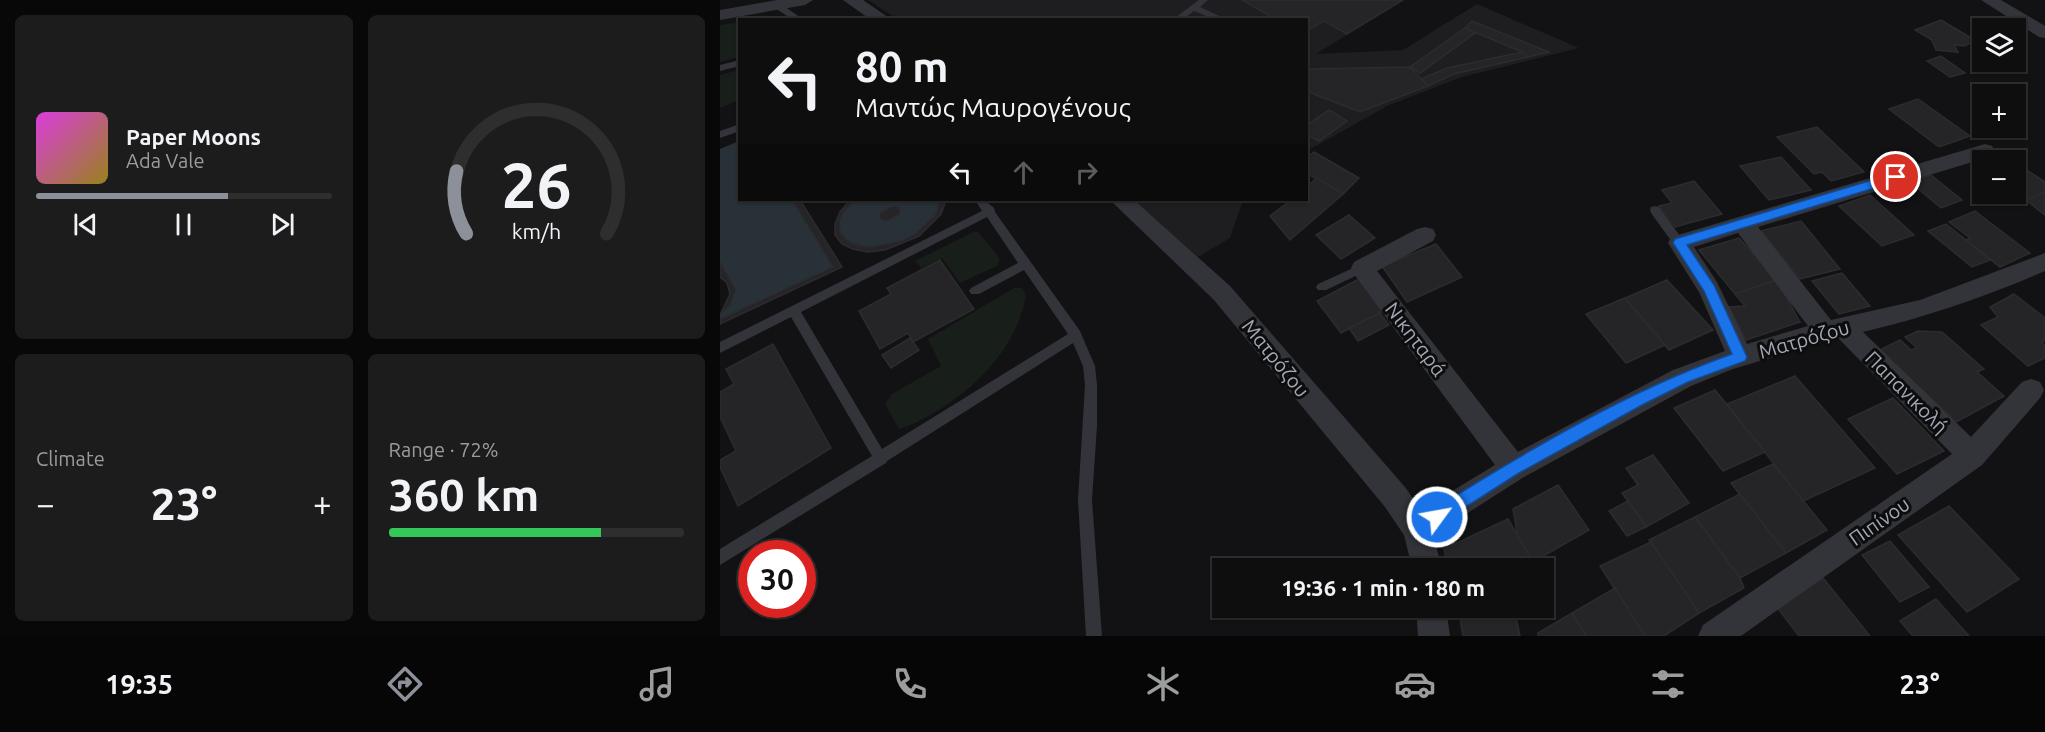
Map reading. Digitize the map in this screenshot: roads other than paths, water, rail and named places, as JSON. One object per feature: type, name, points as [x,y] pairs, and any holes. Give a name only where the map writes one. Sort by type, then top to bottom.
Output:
[{"type":"street","points":[[720,15],[805,0]]},
{"type":"street","points":[[851,0],[881,18]]},
{"type":"street","points":[[1989,0],[2045,33]]},
{"type":"street","points":[[1740,357],[1709,288],[1679,243],[1972,155]]},
{"type":"street","name":"Ματρόζου","points":[[1122,201],[1228,300],[1395,497],[1418,529],[1425,558]]},
{"type":"street","name":"Παπανικολή","points":[[1742,223],[1834,329],[1972,456]]},
{"type":"street","points":[[1362,268],[1425,235]]},
{"type":"street","name":"Ματρόζου","points":[[1418,529],[1514,468],[1672,382],[1740,357],[1834,329],[1920,309],[1987,286],[2045,262]]},
{"type":"street","name":"Νικηταρά","points":[[1362,268],[1514,468]]},
{"type":"street","name":"Πιπίνου","points":[[1714,636],[1972,456],[2031,390]]},
{"type":"street","points":[[1432,618],[1434,636]]},
{"type":"lane","points":[[1179,18],[1204,0]]},
{"type":"lane","points":[[778,6],[797,18]]},
{"type":"lane","points":[[1195,8],[1219,18]]},
{"type":"lane","points":[[720,68],[738,64]]},
{"type":"lane","points":[[720,135],[738,128]]},
{"type":"lane","points":[[981,201],[1076,335],[1089,366],[1091,385],[1085,500],[1094,636]]},
{"type":"lane","points":[[1655,210],[1679,243]]},
{"type":"lane","points":[[720,348],[990,211]]},
{"type":"lane","points":[[975,291],[1026,264]]},
{"type":"lane","points":[[1322,287],[1362,268]]},
{"type":"lane","points":[[794,311],[881,459]]},
{"type":"lane","points":[[720,558],[1076,335]]}]
